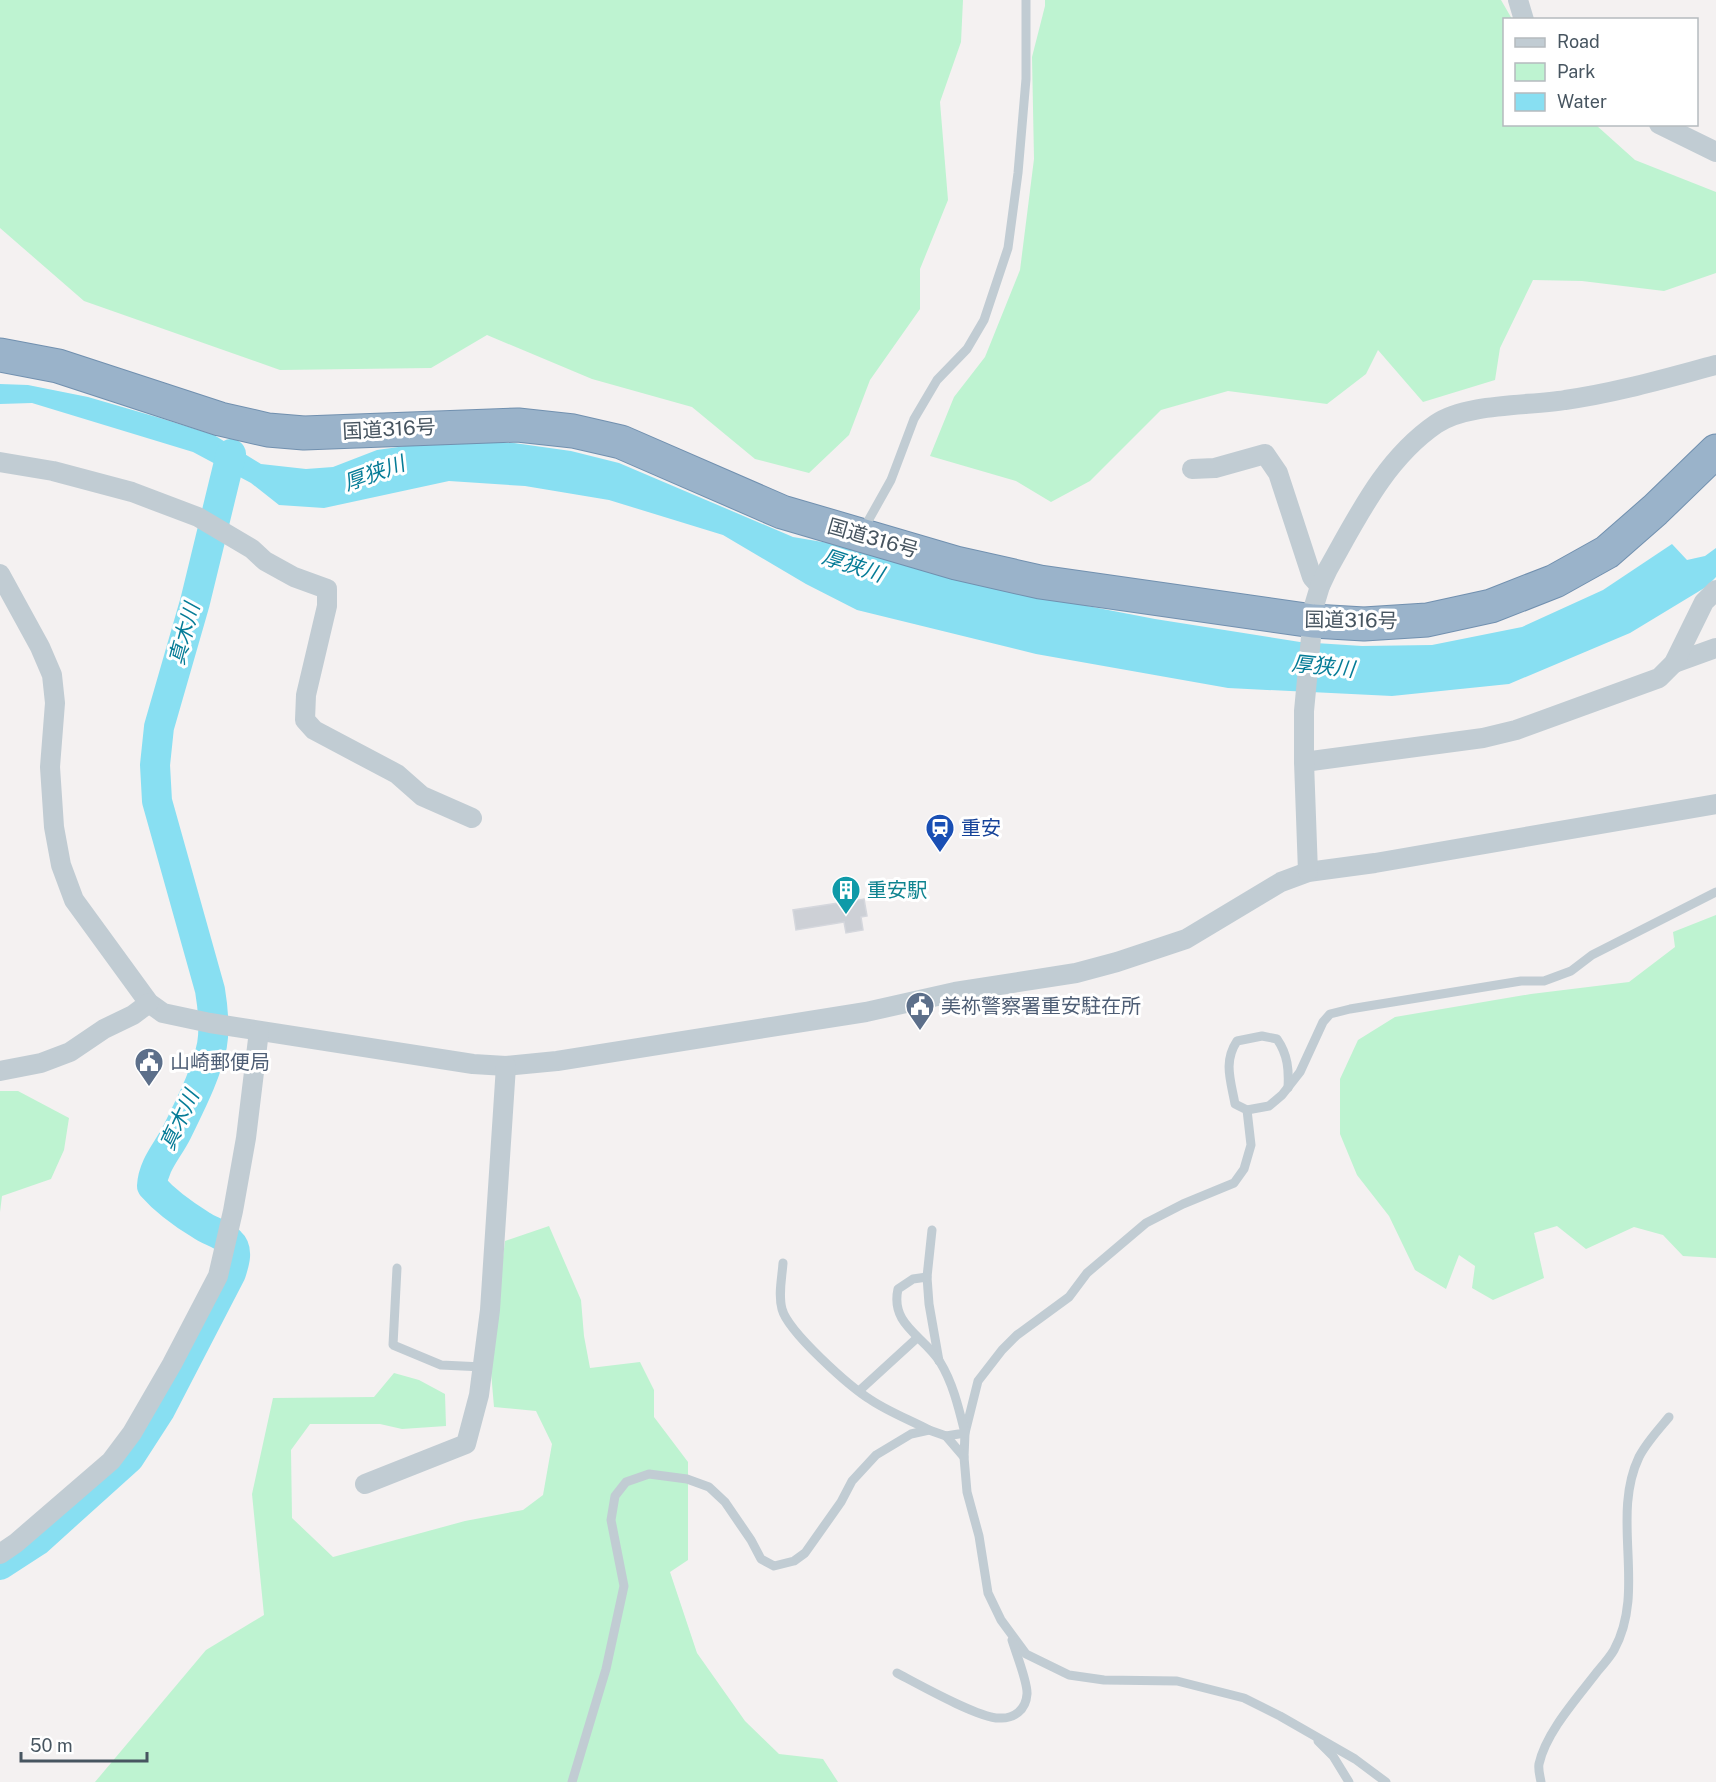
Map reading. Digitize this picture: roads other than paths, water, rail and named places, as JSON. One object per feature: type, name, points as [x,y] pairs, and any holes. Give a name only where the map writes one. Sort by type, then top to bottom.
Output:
[{"type":"highway","name":"国道316号","points":[[0,356],[58,366],[220,419],[268,430],[304,433],[518,425],[573,431],[621,442],[782,512],[957,562],[1040,582],[1313,626],[1427,620],[1491,606],[1555,581],[1607,552],[1716,452]]},
{"type":"street","points":[[1518,0],[1523,18]]},
{"type":"street","points":[[1663,126],[1716,152]]},
{"type":"street","points":[[1308,872],[1304,711],[1314,606],[1320,586],[1361,511],[1389,466],[1415,440],[1438,422],[1467,411],[1565,400],[1665,379],[1716,365]]},
{"type":"street","points":[[1192,469],[1215,468],[1265,454],[1278,473],[1312,577],[1320,586]]},
{"type":"street","points":[[0,462],[53,471],[132,492],[198,517],[252,549],[265,561],[294,577],[327,589],[327,606],[306,695],[305,720],[314,730],[397,774],[422,796],[472,818]]},
{"type":"street","points":[[0,574],[40,647],[52,675],[55,704],[50,767],[54,827],[61,866],[74,900],[149,1004],[164,1013],[259,1031],[473,1064],[506,1066],[568,1059],[821,1020],[955,992],[1076,973],[1118,962],[1186,939],[1281,882],[1308,872],[1387,861],[1716,804]]},
{"type":"street","points":[[1304,762],[1483,738],[1516,730],[1659,678],[1674,663],[1704,602],[1716,590]]},
{"type":"street","points":[[1674,663],[1716,648]]},
{"type":"street","points":[[0,1071],[40,1063],[70,1053],[104,1029],[133,1015],[149,1004]]},
{"type":"street","points":[[0,1554],[16,1543],[111,1461],[144,1413],[218,1276],[246,1138],[259,1031]]},
{"type":"street","points":[[365,1484],[466,1443],[479,1395],[490,1310],[506,1066]]},
{"type":"lane","points":[[861,535],[891,480],[914,419],[937,380],[967,349],[984,320],[1008,248],[1018,174],[1026,79],[1026,0]]},
{"type":"lane","points":[[1288,1088],[1288,1065],[1284,1050],[1277,1039],[1262,1036],[1237,1041],[1229,1052],[1228,1069],[1235,1104],[1247,1110],[1269,1106],[1282,1095],[1288,1088],[1300,1072],[1323,1022],[1330,1014],[1521,981],[1544,981],[1571,971],[1592,955],[1716,892]]},
{"type":"lane","points":[[964,1433],[978,1381],[1017,1335],[1069,1297],[1087,1273],[1146,1223],[1183,1204],[1234,1183],[1244,1169],[1251,1145],[1247,1110]]},
{"type":"lane","points":[[932,1230],[927,1278],[929,1304],[939,1361],[952,1388],[964,1433],[967,1492],[979,1536],[988,1593],[1011,1635],[1026,1654],[1070,1675],[1104,1680],[1177,1681],[1244,1698],[1355,1759],[1386,1782]]},
{"type":"lane","points":[[783,1263],[780,1296],[782,1311],[792,1328],[859,1391],[872,1401],[929,1430],[946,1436],[964,1433]]},
{"type":"lane","points":[[397,1268],[393,1345],[441,1365],[483,1367]]},
{"type":"lane","points":[[927,1278],[913,1279],[898,1289],[895,1300],[899,1315],[939,1361]]},
{"type":"lane","points":[[859,1391],[918,1338]]},
{"type":"lane","points":[[1541,1782],[1539,1766],[1545,1747],[1570,1708],[1614,1649],[1628,1609],[1629,1578],[1625,1528],[1630,1487],[1639,1457],[1669,1417]]},
{"type":"lane","points":[[572,1782],[606,1670],[624,1586],[611,1520],[615,1496],[626,1482],[649,1473],[687,1479],[709,1487],[724,1502],[751,1540],[761,1559],[774,1566],[794,1561],[805,1553],[841,1502],[852,1481],[876,1455],[910,1434],[929,1430]]},
{"type":"lane","points":[[946,1436],[964,1457]]},
{"type":"lane","points":[[897,1673],[980,1713],[998,1719],[1013,1716],[1022,1709],[1027,1694],[1011,1635]]},
{"type":"lane","points":[[1311,1734],[1333,1756],[1349,1782]]},
{"type":"water","name":"厚狭川","points":[[0,384],[28,385],[88,397],[160,418],[214,435],[261,464],[306,469],[333,467],[377,450],[434,442],[514,443],[571,451],[619,463],[793,537],[852,547],[1005,590],[1155,619],[1300,642],[1362,646],[1432,645],[1522,627],[1603,590],[1672,544],[1687,560],[1705,556],[1716,548],[1716,577],[1706,587],[1630,633],[1509,684],[1392,696],[1228,688],[1036,654],[857,610],[806,584],[723,535],[609,500],[525,486],[449,481],[324,508],[279,505],[251,483],[193,452],[32,403],[0,404]]},
{"type":"waterway","name":"真木川","points":[[0,1565],[37,1541],[129,1458],[160,1410],[231,1273],[234,1261],[233,1245],[227,1239],[181,1212],[152,1186],[158,1164],[177,1132],[202,1079],[213,1038],[210,990],[157,801],[155,765],[159,727],[195,602],[231,454]]},
{"type":"place","name":"重安","points":[[940,854]]},
{"type":"place","name":"重安駅","points":[[846,916]]},
{"type":"place","name":"美祢警察署重安駐在所","points":[[920,1032]]},
{"type":"place","name":"山崎郵便局","points":[[149,1088]]}]
